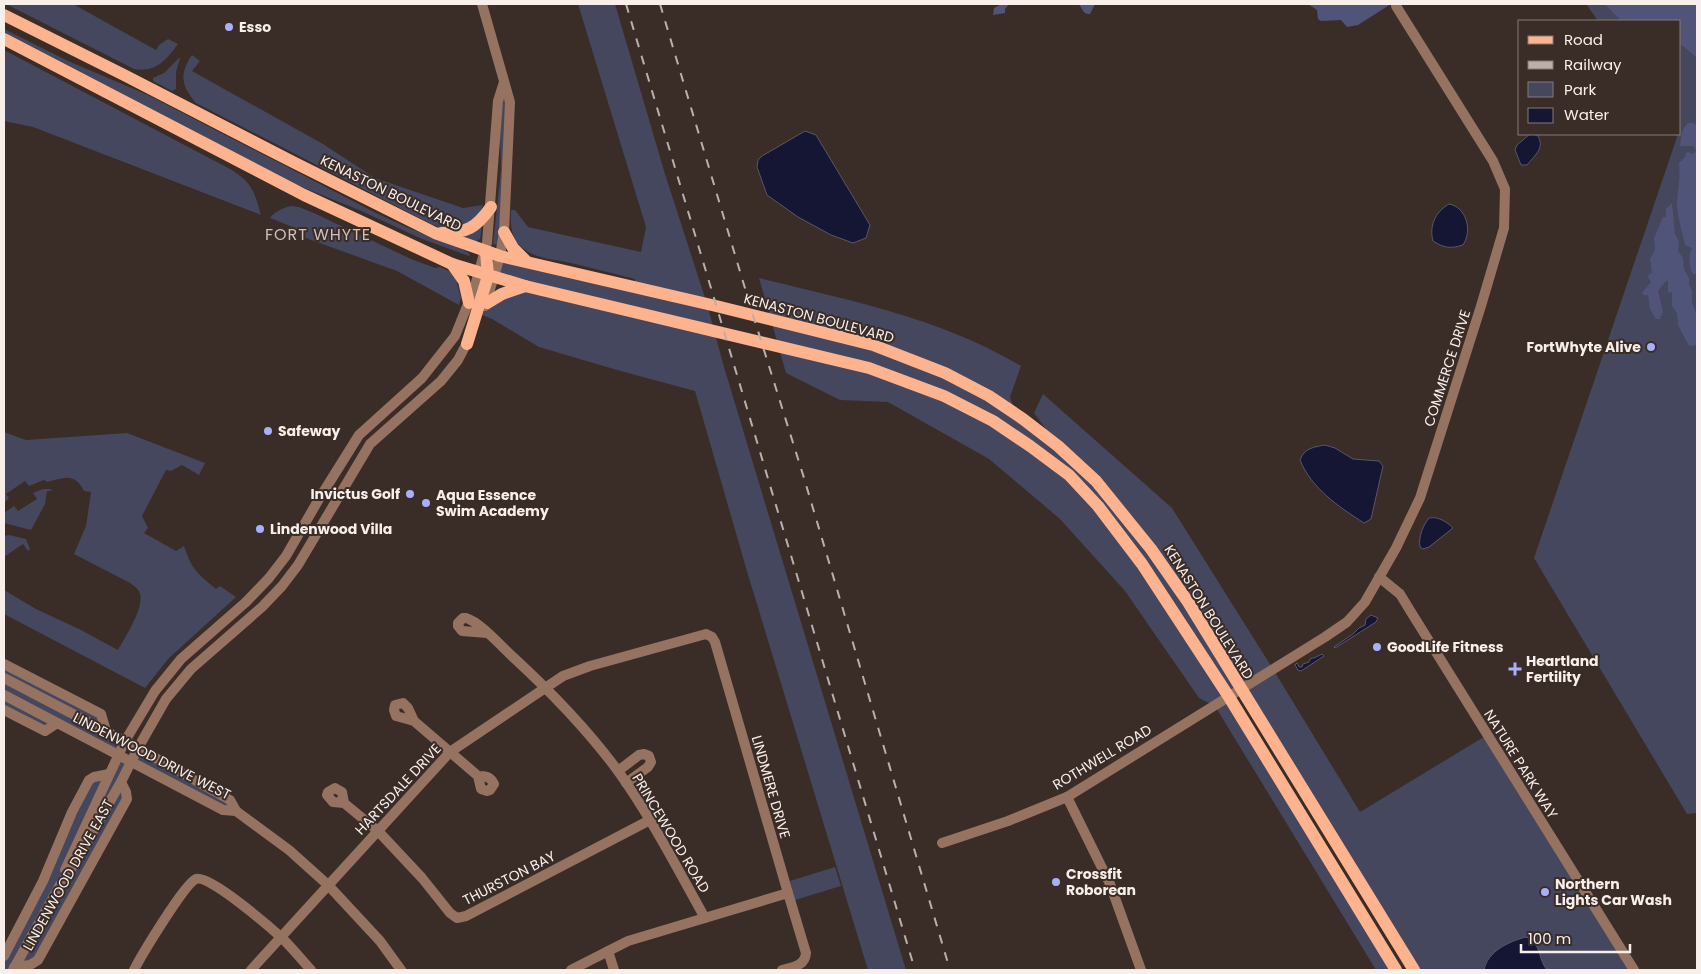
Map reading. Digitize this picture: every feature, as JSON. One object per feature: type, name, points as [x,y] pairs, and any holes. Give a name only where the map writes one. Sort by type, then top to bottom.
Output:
[{"type":"main road","name":"KENASTON BOULEVARD","points":[[4,15],[435,233],[500,256],[873,345],[945,373],[989,396],[1058,446],[1096,481],[1151,549],[1188,602],[1414,970]]},
{"type":"main road","name":"KENASTON BOULEVARD","points":[[4,39],[304,195],[452,264],[525,286],[869,368],[944,396],[993,421],[1069,476],[1098,506],[1142,564],[1228,697],[1396,970]]},
{"type":"main road","points":[[435,233],[463,232],[483,218],[491,207]]},
{"type":"main road","points":[[504,232],[513,248],[527,262]]},
{"type":"main road","points":[[467,344],[487,276],[486,252]]},
{"type":"main road","points":[[452,264],[464,281],[469,303]]},
{"type":"main road","points":[[487,303],[502,294],[525,286]]},
{"type":"street","name":"LINDENWOOD DRIVE EAST","points":[[60,885],[66,866],[118,755],[154,691],[181,659],[246,602],[270,578],[286,556],[359,435],[422,378],[439,358],[455,336],[469,303],[500,256],[504,232],[510,102],[496,47],[482,4]]},
{"type":"street","name":"COMMERCE DRIVE","points":[[1241,690],[1347,622],[1365,602],[1396,548],[1420,498],[1504,228],[1504,189],[1493,161],[1396,6]]},
{"type":"street","points":[[486,252],[498,101],[504,82]]},
{"type":"street","name":"LINDENWOOD DRIVE EAST","points":[[14,969],[60,885],[73,866],[121,782],[166,699],[177,684],[209,652],[262,607],[290,576],[370,444],[441,381],[458,360],[487,303],[487,276]]},
{"type":"street","name":"NATURE PARK WAY","points":[[1379,577],[1400,594],[1634,970]]},
{"type":"street","name":"PRINCEWOOD ROAD","points":[[486,633],[547,688],[594,740],[618,771],[650,820],[705,918]]},
{"type":"street","name":"LINDMERE DRIVE","points":[[547,688],[563,676],[576,670],[700,635],[706,634],[712,637],[788,893]]},
{"type":"street","name":"LINDENWOOD DRIVE WEST","points":[[4,664],[102,714],[106,732]]},
{"type":"street","name":"LINDENWOOD DRIVE WEST","points":[[4,678],[138,748],[230,800],[236,811],[289,850],[328,885],[380,941],[401,970]]},
{"type":"street","name":"HARTSDALE DRIVE","points":[[251,970],[450,752],[547,688]]},
{"type":"street","name":"ROTHWELL ROAD","points":[[942,843],[1008,821],[1067,797],[1241,690]]},
{"type":"street","name":"LINDENWOOD DRIVE WEST","points":[[4,695],[223,810],[236,811]]},
{"type":"street","name":"LINDENWOOD DRIVE WEST","points":[[4,710],[45,731],[57,723]]},
{"type":"street","points":[[414,721],[478,776]]},
{"type":"street","points":[[618,771],[639,755],[649,756],[651,762],[648,767],[626,783]]},
{"type":"street","name":"LINDENWOOD DRIVE EAST","points":[[4,956],[43,881],[72,812],[90,780],[94,776],[109,774]]},
{"type":"street","name":"LINDENWOOD DRIVE EAST","points":[[14,969],[30,965],[38,960],[127,799],[121,782]]},
{"type":"street","points":[[1067,797],[1110,884],[1141,970]]},
{"type":"street","name":"THURSTON BAY","points":[[344,802],[378,831],[454,916],[462,918],[650,820]]},
{"type":"street","points":[[134,970],[162,922],[188,886],[197,878],[202,878],[217,886],[281,937],[311,970]]},
{"type":"street","points":[[571,970],[628,941],[788,893],[806,952],[804,961],[801,964],[782,970]]},
{"type":"street","points":[[608,951],[614,970]]},
{"type":"green space","points":[[6,4],[73,4],[156,50],[159,45],[168,39],[178,44],[160,64],[148,69],[134,69]]},
{"type":"green space","points":[[578,4],[615,4],[665,174],[707,304],[724,367],[906,970],[868,970],[746,568],[695,391],[539,347],[482,315],[487,303],[524,286],[494,277],[500,256],[634,287],[635,279],[531,254],[517,243],[512,229],[511,210],[515,210],[528,227],[641,252],[646,227]]},
{"type":"green space","name":"FortWhyte Alive","points":[[1586,4],[1697,4],[1697,813],[1687,814],[1534,558],[1676,135],[1681,135],[1681,20],[1597,20]]},
{"type":"green space","points":[[4,29],[68,61],[148,95],[378,214],[460,248],[470,254],[469,256],[422,239],[359,210],[292,183],[4,34]]},
{"type":"green space","points":[[4,50],[232,170],[249,184],[261,215],[33,127],[4,121]]},
{"type":"green space","points":[[192,55],[200,61],[192,71],[323,144],[375,178],[463,208],[483,205],[478,217],[472,223],[446,229],[431,224],[196,103],[187,91],[183,80],[185,68]]},
{"type":"green space","points":[[179,58],[176,72],[176,89],[172,91],[153,81],[153,78],[164,73]]},
{"type":"green space","points":[[503,97],[506,102],[501,232],[497,245],[493,244],[501,170],[500,131]]},
{"type":"green space","points":[[291,206],[316,214],[411,259],[449,271],[460,281],[457,283],[461,298],[459,305],[397,271],[303,237],[295,228],[270,218],[279,210]]},
{"type":"green space","points":[[482,227],[480,239],[475,242],[461,237],[471,234]]},
{"type":"green space","points":[[759,278],[860,303],[926,323],[990,349],[1021,366],[1010,397],[1015,413],[1057,444],[1034,413],[1043,394],[1172,508],[1360,812],[1487,735],[1634,970],[1414,970],[1241,690],[1229,697],[1394,970],[1376,970],[1215,706],[1199,698],[1125,591],[1060,519],[989,459],[888,402],[840,400],[786,373]]},
{"type":"green space","points":[[4,432],[26,440],[127,433],[205,463],[199,475],[182,465],[171,471],[166,470],[142,516],[148,528],[144,533],[176,551],[184,546],[190,561],[200,575],[216,589],[220,586],[236,597],[168,659],[145,688],[4,614],[4,590],[36,609],[118,650],[137,615],[140,594],[130,583],[74,554],[86,526],[91,492],[84,491],[76,481],[68,478],[47,482],[44,480],[29,486],[25,481],[6,494],[9,498],[4,503]]},
{"type":"green space","points":[[43,489],[50,489],[52,491],[47,491],[45,504],[31,530],[4,523],[4,513],[14,506],[18,511],[37,499],[33,493]]},
{"type":"green space","points":[[9,535],[26,539],[30,549],[28,551],[23,544],[4,557],[4,536]]},
{"type":"green space","points":[[4,664],[101,714],[106,731],[125,741],[119,755],[131,762],[121,782],[126,792],[38,960],[13,970],[4,970],[4,956],[89,780],[109,774],[118,755],[57,723],[45,731],[4,710]]},
{"type":"green space","points":[[138,748],[230,800],[236,811],[131,762]]},
{"type":"green space","points":[[835,867],[841,886],[795,900],[790,881]]},
{"type":"shaded area","points":[[991,4],[1009,4],[1005,9],[1005,13],[993,15],[994,8],[1000,5]]},
{"type":"shaded area","points":[[1079,4],[1095,4],[1090,14],[1086,14]]},
{"type":"shaded area","points":[[1308,4],[1391,4],[1358,25],[1347,27],[1341,20],[1321,21],[1318,19],[1317,10]]},
{"type":"shaded area","points":[[1605,4],[1697,4],[1697,58],[1681,45],[1681,20],[1620,20]]},
{"type":"shaded area","points":[[1688,123],[1694,123],[1697,126],[1697,276],[1693,274],[1691,268],[1690,257],[1692,248],[1685,245],[1677,206],[1680,174],[1679,163],[1686,156],[1685,154],[1688,152],[1693,154],[1696,151],[1693,146],[1680,146],[1683,131]]},
{"type":"shaded area","points":[[1672,203],[1675,234],[1679,241],[1678,251],[1683,258],[1684,269],[1689,278],[1692,302],[1697,316],[1697,345],[1689,346],[1678,325],[1677,313],[1672,306],[1672,292],[1668,293],[1668,281],[1658,291],[1663,311],[1660,319],[1656,319],[1650,309],[1648,295],[1642,293],[1651,282],[1648,277],[1652,273],[1650,259],[1655,250],[1654,238],[1663,217],[1666,217],[1666,209]]},
{"type":"water","points":[[805,131],[816,135],[870,225],[866,238],[853,243],[831,235],[798,217],[767,195],[757,167],[758,160]]},
{"type":"water","points":[[1529,135],[1537,135],[1540,147],[1527,165],[1521,165],[1515,150],[1517,145]]},
{"type":"water","points":[[1449,204],[1455,206],[1464,214],[1467,233],[1463,245],[1447,247],[1433,241],[1432,230],[1434,220],[1440,211]]},
{"type":"water","points":[[1325,445],[1335,448],[1353,459],[1379,461],[1383,466],[1371,519],[1364,523],[1318,488],[1300,460],[1304,453],[1310,449]]},
{"type":"water","points":[[1429,518],[1442,520],[1453,528],[1429,547],[1423,549],[1420,547],[1420,536]]},
{"type":"water","points":[[1371,615],[1378,618],[1376,622],[1334,647],[1365,625],[1366,619]]},
{"type":"water","points":[[1322,654],[1324,656],[1301,671],[1295,665],[1297,663],[1299,667],[1302,667],[1311,658]]},
{"type":"water","points":[[1526,937],[1535,943],[1547,970],[1484,970],[1486,963],[1500,948]]},
{"type":"railway","points":[[626,4],[915,970]]},
{"type":"railway","points":[[660,4],[804,478],[950,970]]},
{"type":"place","name":"Esso","points":[[229,27]]},
{"type":"place","name":"FortWhyte Alive","points":[[1651,347]]},
{"type":"place","name":"Safeway","points":[[268,431]]},
{"type":"place","name":"Invictus Golf","points":[[410,494]]},
{"type":"place","name":"Aqua Essence Swim Academy","points":[[426,503]]},
{"type":"place","name":"Lindenwood Villa","points":[[260,529]]},
{"type":"place","name":"GoodLife Fitness","points":[[1377,647]]},
{"type":"place","name":"Heartland Fertility","points":[[1515,669]]},
{"type":"place","name":"Crossfit Roborean","points":[[1056,882]]},
{"type":"place","name":"Northern Lights Car Wash","points":[[1545,892]]},
{"type":"district","name":"FORT WHYTE","points":[[318,234]]}]
